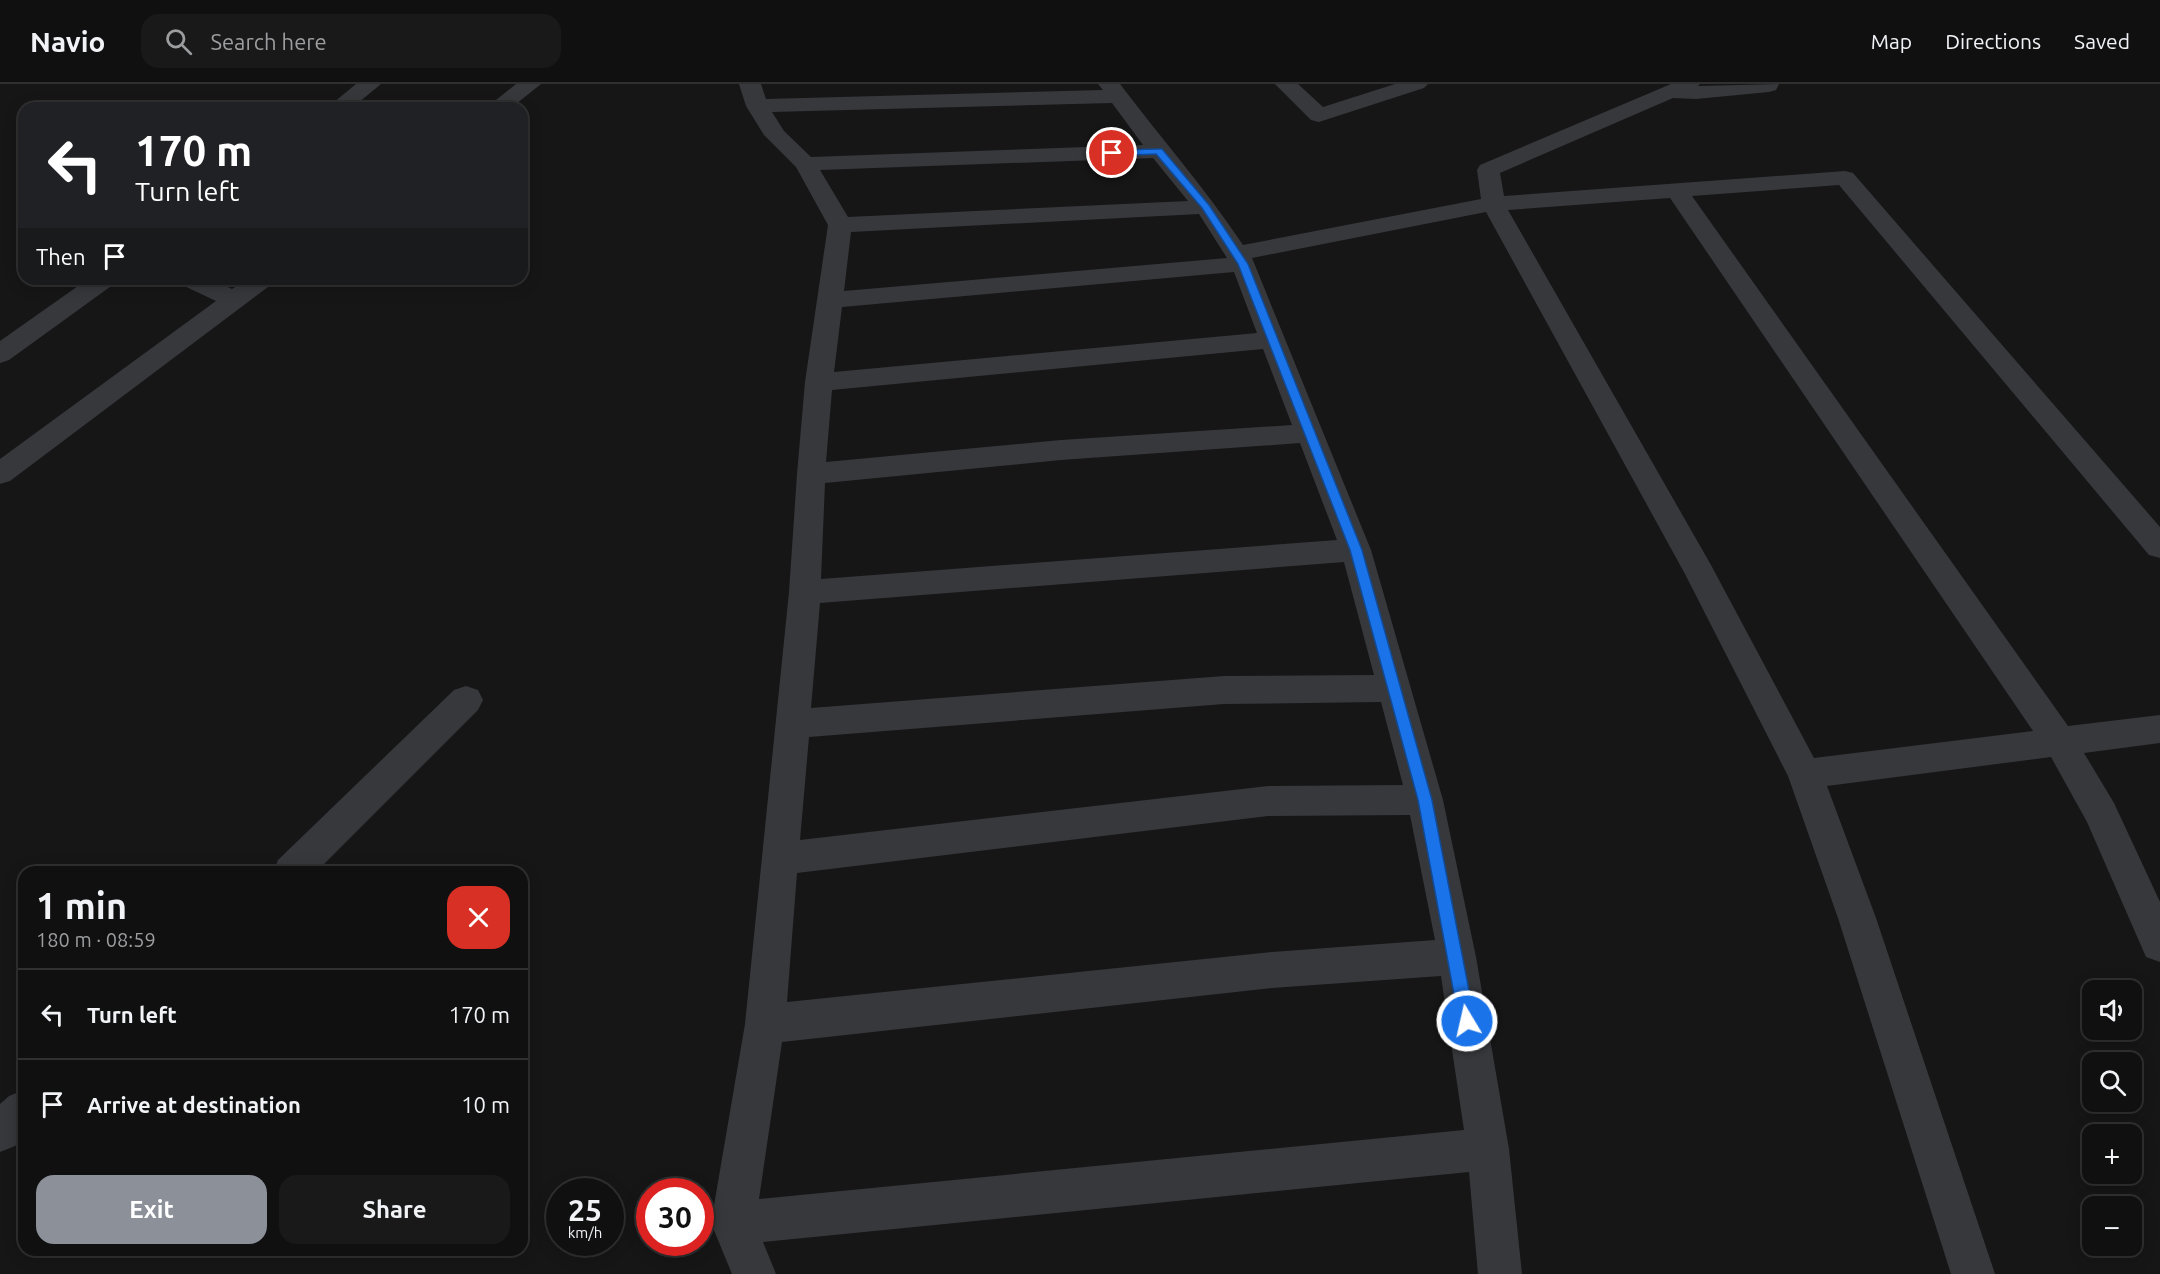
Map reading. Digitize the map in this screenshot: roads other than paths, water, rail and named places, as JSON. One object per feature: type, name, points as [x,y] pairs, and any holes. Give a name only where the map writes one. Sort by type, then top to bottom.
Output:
[{"type":"street","points":[[346,102],[370,84]]},
{"type":"street","points":[[505,102],[530,84]]},
{"type":"street","points":[[1286,84],[1319,115],[1417,84]]},
{"type":"street","points":[[1768,84],[1769,86],[1696,93],[1680,88],[1488,170],[1494,204],[1700,573],[1805,774],[1857,918],[1973,1274]]},
{"type":"street","points":[[754,1274],[733,1223],[765,1024],[806,592],[811,474],[819,382],[840,225],[805,164],[775,135],[753,95],[1114,90],[1159,151],[1206,207],[1240,259],[1356,550],[1425,800],[1456,957],[1488,1149],[1500,1274]]},
{"type":"street","points":[[805,164],[1159,151]]},
{"type":"street","points":[[831,300],[1240,259],[1494,204],[1845,178],[2160,547]]},
{"type":"street","points":[[1677,191],[2060,742],[2101,814],[2160,944]]},
{"type":"street","points":[[840,225],[1206,207]]},
{"type":"street","points":[[0,354],[97,285]]},
{"type":"street","points":[[202,285],[234,300]]},
{"type":"street","points":[[0,474],[255,285]]},
{"type":"street","points":[[819,382],[1273,340]]},
{"type":"street","points":[[811,474],[1061,450],[1310,433]]},
{"type":"street","points":[[2129,510],[2160,507]]},
{"type":"street","points":[[806,592],[1356,550]]},
{"type":"street","points":[[792,724],[1224,690],[1394,688]]},
{"type":"street","points":[[297,866],[466,700]]},
{"type":"street","points":[[1805,774],[2160,729]]},
{"type":"street","points":[[782,858],[1268,801],[1425,800]]},
{"type":"street","points":[[765,1024],[1272,970],[1456,957]]},
{"type":"street","points":[[0,1131],[18,1116]]},
{"type":"street","points":[[733,1223],[1488,1149]]}]
